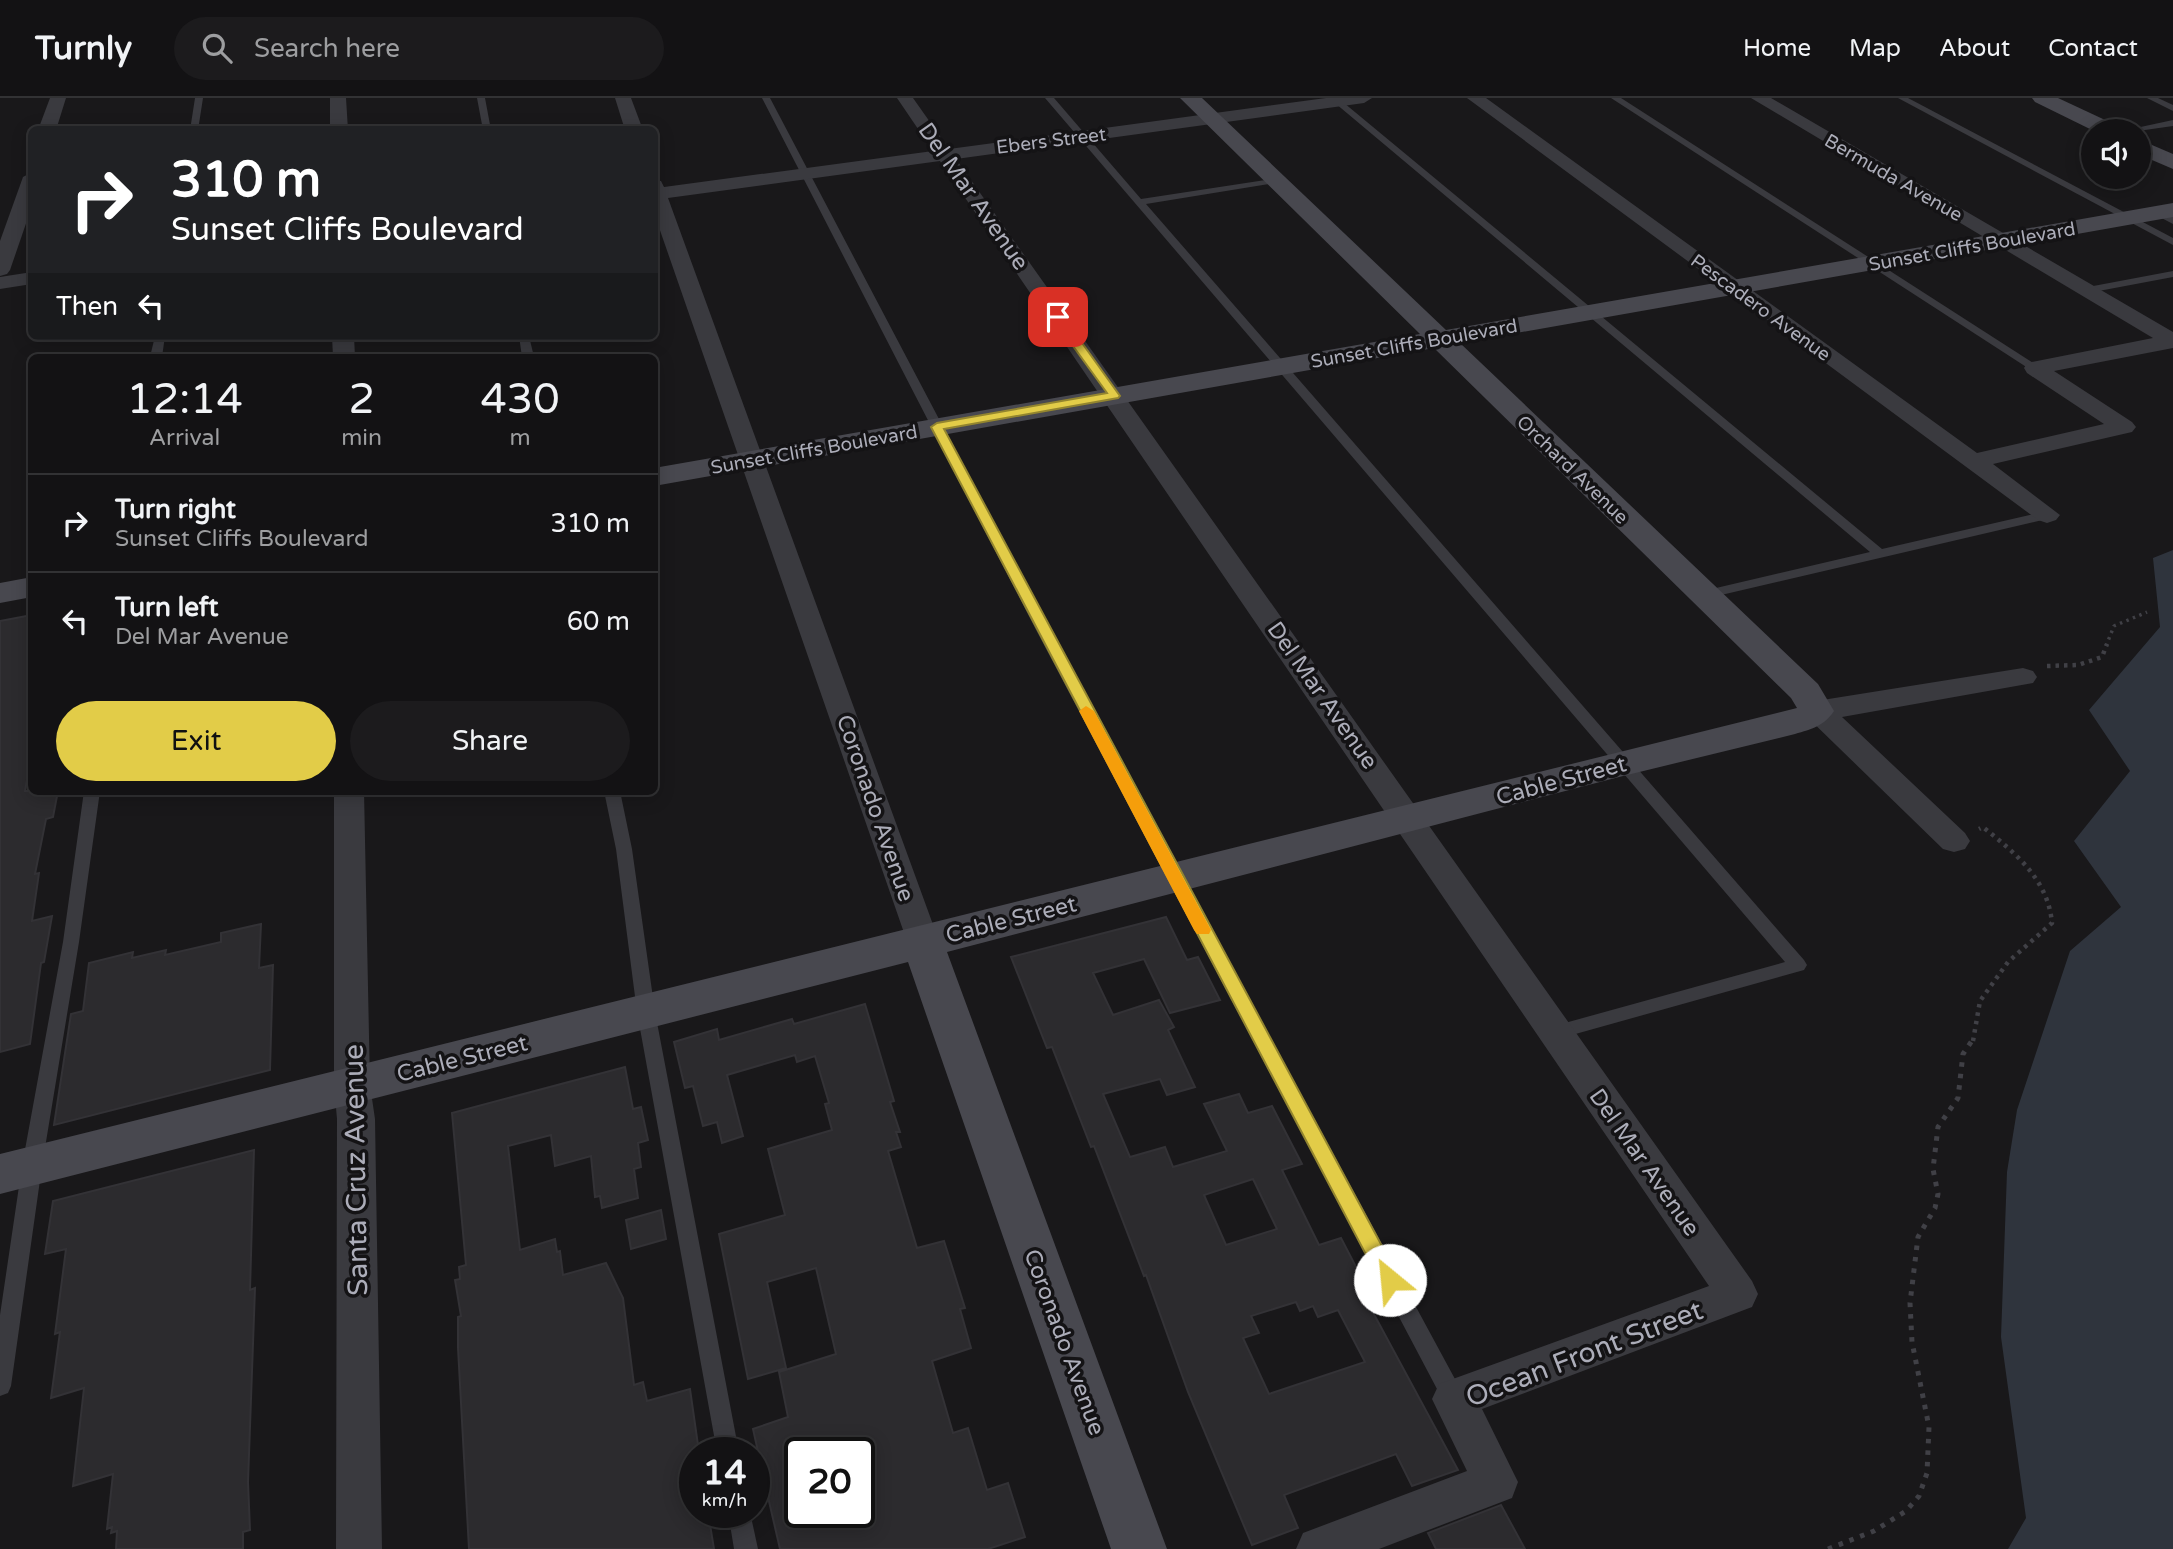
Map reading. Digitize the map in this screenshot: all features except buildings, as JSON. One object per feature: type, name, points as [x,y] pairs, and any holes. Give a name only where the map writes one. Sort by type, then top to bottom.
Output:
[{"type":"street","points":[[48,126],[58,98]]},
{"type":"street","points":[[338,98],[339,126]]},
{"type":"street","points":[[623,98],[634,126]]},
{"type":"street","name":"Del Mar Avenue","points":[[905,98],[1409,820],[1554,1034],[1738,1294]]},
{"type":"street","name":"Orchard Avenue","points":[[1190,98],[1806,692],[1816,710],[1954,841]]},
{"type":"street","name":"Ebers Street","points":[[658,191],[807,174],[1364,98]]},
{"type":"street","name":"Pescadero Avenue","points":[[1475,98],[2047,514]]},
{"type":"street","name":"Bermuda Avenue","points":[[1759,98],[2173,341]]},
{"type":"street","points":[[2042,98],[2085,119]]},
{"type":"street","points":[[2151,151],[2173,162]]},
{"type":"street","points":[[0,270],[28,189]]},
{"type":"street","name":"Coronado Avenue","points":[[658,199],[1139,1549]]},
{"type":"street","name":"Sunset Cliffs Boulevard","points":[[658,476],[2127,218],[2167,214]]},
{"type":"street","points":[[0,282],[28,278]]},
{"type":"street","points":[[2035,368],[2173,341]]},
{"type":"street","points":[[1974,461],[2124,427],[2035,368]]},
{"type":"street","points":[[0,593],[28,588]]},
{"type":"street","name":"Cable Street","points":[[16,1170],[1409,820],[1623,763],[1795,722],[1816,710],[1859,706],[1954,687],[2023,677]]},
{"type":"street","name":"Santa Cruz Avenue","points":[[349,795],[352,1085],[356,1119],[359,1549]]},
{"type":"street","name":"Ocean Front Street","points":[[1320,1549],[1496,1482],[1454,1399],[1738,1294]]},
{"type":"lane","points":[[195,126],[199,98]]},
{"type":"lane","points":[[481,98],[486,126]]},
{"type":"lane","points":[[766,98],[807,174],[851,266],[1454,1399]]},
{"type":"lane","points":[[1049,98],[1798,965],[1554,1034]]},
{"type":"lane","points":[[1615,98],[2035,368]]},
{"type":"lane","points":[[1902,98],[2173,242]]},
{"type":"lane","points":[[2151,98],[2173,108]]},
{"type":"lane","points":[[1335,100],[1881,555]]},
{"type":"lane","points":[[2151,127],[2173,123]]},
{"type":"lane","points":[[1140,202],[1275,180]]},
{"type":"lane","points":[[2088,290],[2173,274]]},
{"type":"lane","points":[[1703,595],[2047,514]]},
{"type":"lane","points":[[0,1386],[16,1170],[71,942],[91,795]]},
{"type":"lane","points":[[613,795],[624,849],[646,1012],[725,1437]]},
{"type":"lane","points":[[742,1528],[746,1549]]},
{"type":"path","points":[[2023,677],[2026,666],[2077,665],[2102,657],[2114,626],[2147,612]]},
{"type":"path","points":[[1828,1549],[1874,1531],[1906,1511],[1919,1496],[1927,1473],[1929,1427],[1912,1342],[1910,1303],[1918,1237],[1935,1208],[1938,1194],[1933,1151],[1938,1127],[1958,1098],[1963,1054],[1973,1042],[1980,1001],[2008,961],[2052,923],[2053,910],[2036,874],[1992,834]]},
{"type":"shaded area","points":[[2173,550],[2173,1549],[2008,1549],[2026,1518],[2001,1337],[2007,1172],[2017,1110],[2070,951],[2121,907],[2074,841],[2130,771],[2089,710],[2160,627],[2153,558]]},
{"type":"slow traffic","points":[[1086,711],[1203,930]]},
{"type":"route","points":[[1058,317],[1114,396],[937,427],[1390,1280]]}]
